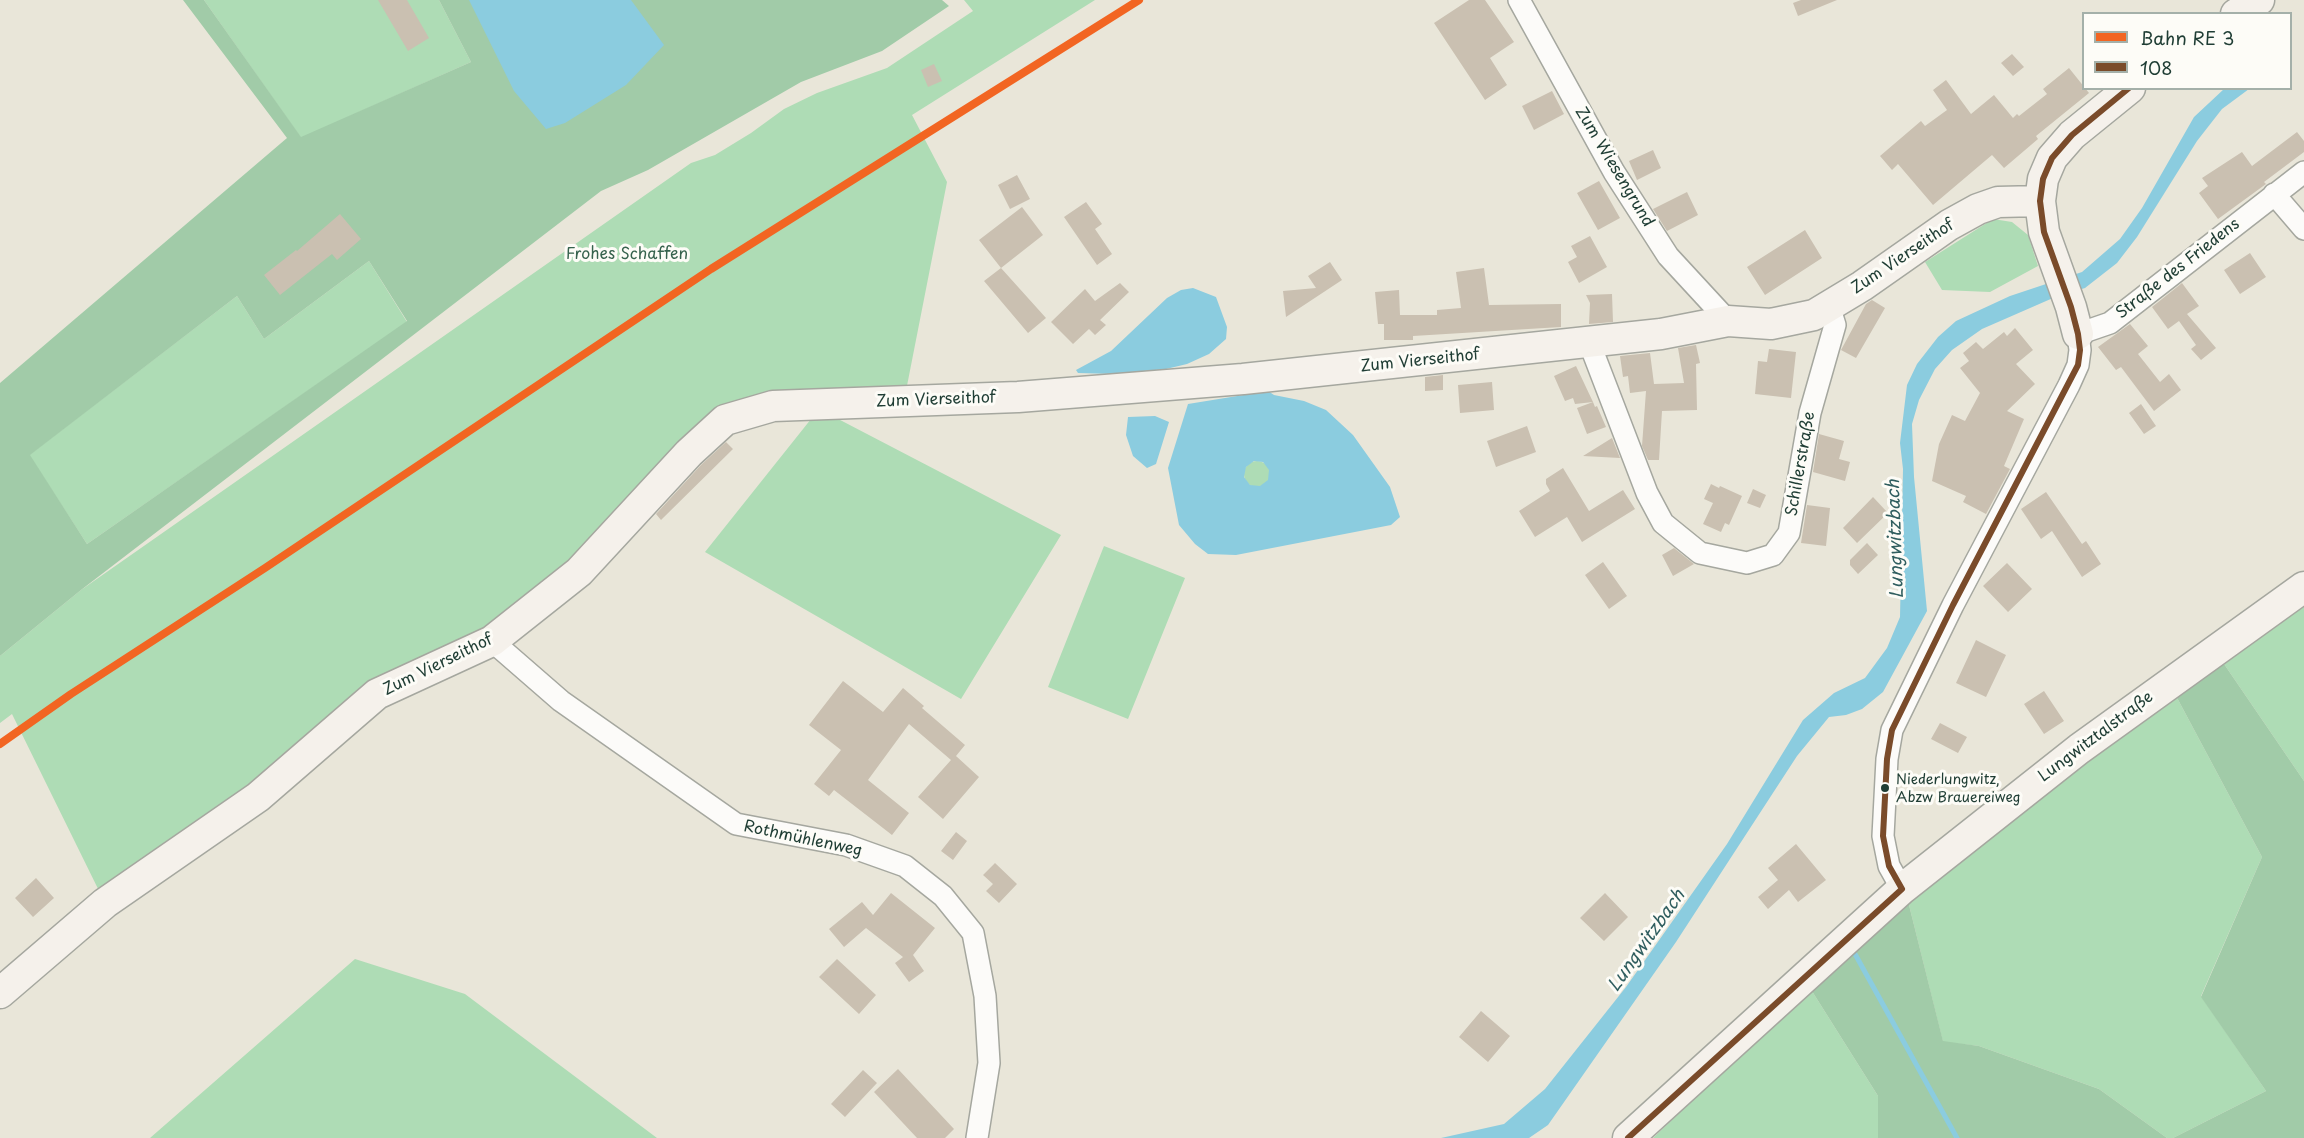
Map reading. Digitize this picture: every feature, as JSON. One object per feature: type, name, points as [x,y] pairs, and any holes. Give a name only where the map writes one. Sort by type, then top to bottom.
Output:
[{"type":"street","name":"Zum Wiesengrund","points":[[1519,0],[1614,172],[1668,256],[1728,321]]},
{"type":"street","points":[[2239,12],[2259,0]]},
{"type":"street","points":[[1902,889],[1889,866],[1883,836],[1887,759],[1892,730],[1953,605],[2078,365],[2080,350],[2074,320],[2044,232],[2040,201],[2043,179],[2052,158],[2072,135],[2128,90]]},
{"type":"street","name":"Straße des Friedens","points":[[2074,320],[2110,323],[2304,172]]},
{"type":"street","points":[[2274,194],[2304,229]]},
{"type":"street","name":"Zum Vierseithof","points":[[0,993],[105,903],[258,797],[377,694],[492,641],[579,572],[689,453],[725,420],[773,406],[1018,397],[1243,379],[1661,334],[1728,321],[1771,324],[1814,315],[1862,286],[1949,225],[1978,209],[1998,202],[2040,201]]},
{"type":"street","name":"Schillerstraße","points":[[1589,342],[1647,493],[1663,523],[1700,553],[1747,563],[1773,555],[1789,533],[1809,412],[1835,325],[1829,306]]},
{"type":"street","name":"Lungwitztalstraße","points":[[1628,1138],[1902,889],[2079,749],[2304,587]]},
{"type":"street","name":"Rothmühlenweg","points":[[492,641],[561,700],[736,824],[856,849],[904,866],[944,896],[973,933],[985,996],[989,1063],[978,1138]]},
{"type":"green space","points":[[183,0],[204,0],[301,137],[471,62],[439,0],[942,0],[949,6],[882,51],[801,82],[648,170],[601,191],[81,590],[0,656],[0,383],[287,138]],"holes":[[[369,261],[407,321],[87,544],[30,455],[237,296],[264,339]]]},
{"type":"green space","points":[[204,0],[439,0],[471,62],[301,138]]},
{"type":"green space","name":"Frohes Schaffen","points":[[964,0],[1095,0],[912,115],[947,182],[904,401],[725,420],[579,572],[377,695],[105,903],[12,714],[0,723],[0,656],[81,590],[691,163],[715,155],[784,109],[817,93],[887,68],[973,11]]},
{"type":"green space","points":[[1993,219],[2012,222],[2028,235],[2038,266],[1990,292],[1942,290],[1925,262]]},
{"type":"green space","points":[[369,261],[407,322],[87,544],[29,455],[237,296],[264,339]]},
{"type":"green space","points":[[819,409],[1061,535],[961,699],[705,552]]},
{"type":"green space","points":[[1257,461],[1266,465],[1270,474],[1266,483],[1257,487],[1248,483],[1244,474],[1248,465]]},
{"type":"green space","points":[[1104,546],[1185,578],[1128,719],[1048,687]]},
{"type":"green space","points":[[2304,606],[2304,781],[2222,661]]},
{"type":"green space","points":[[2222,661],[2304,781],[2304,1138],[2173,1138],[2266,1091],[2201,997],[2262,857],[2175,694]]},
{"type":"green space","points":[[2175,694],[2262,857],[2201,996],[2266,1091],[2173,1138],[2167,1138],[2099,1089],[1979,1046],[1943,1042],[1908,901],[2014,816]]},
{"type":"green space","points":[[1908,901],[1943,1041],[1979,1046],[2099,1089],[2167,1138],[1878,1138],[1878,1096],[1810,988]]},
{"type":"green space","points":[[355,959],[465,994],[657,1138],[150,1138]]},
{"type":"green space","points":[[1810,988],[1878,1096],[1878,1138],[1653,1138]]},
{"type":"water","points":[[469,0],[631,0],[664,45],[626,85],[565,123],[546,129],[514,91]]},
{"type":"water","points":[[2223,90],[2248,90],[2222,109],[2197,141],[2137,237],[2117,263],[2085,288],[2053,298],[1982,329],[1952,350],[1935,369],[1919,400],[1912,424],[1914,477],[1927,611],[1883,692],[1862,709],[1846,715],[1829,717],[1797,756],[1676,942],[1548,1125],[1529,1138],[1441,1138],[1504,1124],[1545,1089],[1626,987],[1727,844],[1803,720],[1834,693],[1865,678],[1887,648],[1900,617],[1903,469],[1900,443],[1907,385],[1917,364],[1938,337],[1956,321],[2010,296],[2082,272],[2120,239],[2142,208],[2194,117]]},
{"type":"water","points":[[1193,288],[1216,297],[1227,327],[1226,339],[1209,354],[1187,364],[1166,369],[1113,374],[1078,373],[1076,370],[1111,351],[1167,298],[1181,290]]},
{"type":"water","points":[[1268,391],[1274,395],[1304,401],[1326,410],[1353,435],[1390,487],[1400,517],[1391,525],[1236,555],[1208,554],[1195,544],[1179,525],[1168,468],[1188,404]],"holes":[[[1254,461],[1263,462],[1269,470],[1268,480],[1260,486],[1250,485],[1244,477],[1246,467]]]},
{"type":"water","points":[[1155,416],[1169,422],[1156,464],[1147,468],[1133,456],[1126,435],[1128,417]]},
{"type":"building","points":[[378,0],[407,0],[429,38],[408,51]]},
{"type":"building","points":[[1469,0],[1485,0],[1514,42],[1490,58],[1507,85],[1485,100],[1434,23]]},
{"type":"building","points":[[1801,0],[1837,0],[1798,16],[1793,3]]},
{"type":"building","points":[[2012,54],[2024,67],[2013,76],[2001,63]]},
{"type":"building","points":[[934,64],[942,81],[928,87],[921,70]]},
{"type":"building","points":[[2069,68],[2082,84],[2082,90],[2087,90],[2089,93],[2036,136],[2038,139],[2004,168],[1992,155],[1933,205],[1898,164],[1892,170],[1880,156],[1921,121],[1925,126],[1947,110],[1933,90],[1946,80],[1971,114],[1994,95],[2013,118],[2017,114],[2019,116],[2047,94],[2043,89]]},
{"type":"building","points":[[1552,91],[1564,114],[1534,130],[1522,106]]},
{"type":"building","points":[[2297,132],[2304,141],[2304,152],[2264,182],[2266,184],[2218,219],[2199,193],[2208,186],[2202,178],[2242,152],[2252,166]]},
{"type":"building","points":[[1653,150],[1661,168],[1637,180],[1629,161]]},
{"type":"building","points":[[1017,175],[1030,199],[1010,209],[998,185]]},
{"type":"building","points":[[1599,181],[1620,218],[1598,230],[1577,193]]},
{"type":"building","points":[[1687,192],[1698,215],[1667,231],[1653,209]]},
{"type":"building","points":[[1086,202],[1102,224],[1095,229],[1112,254],[1097,265],[1064,217]]},
{"type":"building","points":[[1022,207],[1043,235],[1001,268],[979,240]]},
{"type":"building","points":[[340,214],[361,239],[337,260],[332,254],[280,295],[264,275],[297,251]]},
{"type":"building","points":[[1805,230],[1822,258],[1765,295],[1747,267]]},
{"type":"building","points":[[1590,236],[1607,267],[1579,283],[1568,262],[1577,257],[1571,246]]},
{"type":"building","points":[[2250,253],[2266,277],[2240,294],[2224,270]]},
{"type":"building","points":[[1330,262],[1342,280],[1286,317],[1283,291],[1316,288],[1308,276]]},
{"type":"building","points":[[1001,268],[1046,318],[1028,333],[984,281]]},
{"type":"building","points":[[1484,268],[1489,305],[1561,304],[1561,327],[1413,336],[1413,340],[1384,340],[1384,324],[1378,324],[1375,292],[1399,290],[1400,315],[1437,315],[1437,310],[1461,308],[1456,272]]},
{"type":"building","points":[[1120,283],[1129,292],[1100,320],[1106,325],[1095,335],[1089,329],[1073,344],[1051,322],[1085,289],[1095,301]]},
{"type":"building","points":[[2182,283],[2199,306],[2187,314],[2216,348],[2201,360],[2191,349],[2196,345],[2179,321],[2168,329],[2152,307]]},
{"type":"building","points":[[1612,294],[1613,322],[1589,324],[1590,303],[1586,295]]},
{"type":"building","points":[[1872,300],[1885,308],[1856,358],[1841,350],[1866,304]]},
{"type":"building","points":[[2130,324],[2148,346],[2138,354],[2160,382],[2169,374],[2181,390],[2154,411],[2121,367],[2116,370],[2098,347]]},
{"type":"building","points":[[2015,328],[2033,350],[2016,364],[2035,384],[2007,411],[2024,419],[2004,466],[2010,469],[1986,514],[1963,502],[1966,496],[1932,481],[1939,444],[1952,415],[1965,421],[1980,393],[1960,368],[1969,361],[1963,353],[1976,342],[1983,349],[2004,332],[2007,336]]},
{"type":"building","points":[[1696,345],[1700,363],[1696,364],[1697,410],[1662,411],[1659,460],[1648,460],[1642,446],[1646,391],[1630,393],[1628,376],[1623,377],[1620,356],[1650,353],[1654,384],[1684,383],[1678,348]]},
{"type":"building","points":[[1769,349],[1796,352],[1791,398],[1755,394],[1758,361],[1767,362]]},
{"type":"building","points":[[1576,366],[1593,402],[1575,404],[1573,398],[1565,401],[1554,376]]},
{"type":"building","points":[[1443,375],[1443,390],[1425,391],[1425,377]]},
{"type":"building","points":[[1492,382],[1494,410],[1460,413],[1458,385]]},
{"type":"building","points":[[1593,402],[1606,427],[1587,434],[1577,408]]},
{"type":"building","points":[[2141,404],[2156,426],[2144,434],[2129,413]]},
{"type":"building","points":[[1527,426],[1536,452],[1496,467],[1487,441]]},
{"type":"building","points":[[1819,434],[1844,441],[1839,459],[1850,462],[1845,481],[1813,472]]},
{"type":"building","points":[[1612,438],[1620,458],[1583,456]]},
{"type":"building","points":[[726,442],[733,449],[661,520],[656,514],[701,465]]},
{"type":"building","points":[[1563,468],[1589,511],[1623,490],[1635,509],[1582,542],[1567,517],[1535,537],[1519,511],[1550,491],[1546,479]]},
{"type":"building","points":[[1711,484],[1742,496],[1729,525],[1725,523],[1721,532],[1703,524],[1713,503],[1704,499]]},
{"type":"building","points":[[1753,489],[1766,495],[1760,508],[1747,503]]},
{"type":"building","points":[[2046,492],[2082,544],[2086,541],[2101,564],[2082,577],[2052,531],[2041,539],[2021,509]]},
{"type":"building","points":[[1873,497],[1888,513],[1857,543],[1843,528]]},
{"type":"building","points":[[1807,505],[1830,508],[1826,546],[1801,543]]},
{"type":"building","points":[[1867,543],[1878,555],[1858,574],[1850,565],[1850,560]]},
{"type":"building","points":[[1674,548],[1694,564],[1673,576],[1662,555]]},
{"type":"building","points":[[1603,562],[1627,596],[1609,609],[1585,575]]},
{"type":"building","points":[[2007,563],[2032,589],[2008,612],[1983,586]]},
{"type":"building","points":[[1976,640],[2006,655],[1986,697],[1956,683]]},
{"type":"building","points":[[843,681],[883,712],[903,688],[924,706],[922,708],[965,745],[956,756],[979,777],[943,819],[918,797],[951,760],[909,724],[868,780],[909,813],[892,835],[834,790],[829,796],[814,784],[841,750],[809,725]]},
{"type":"building","points":[[2044,691],[2064,721],[2044,734],[2024,704]]},
{"type":"building","points":[[1940,723],[1967,737],[1958,753],[1931,739]]},
{"type":"building","points":[[956,832],[967,841],[953,860],[941,851]]},
{"type":"building","points":[[1796,844],[1826,880],[1798,902],[1789,890],[1768,909],[1758,897],[1778,880],[1768,868]]},
{"type":"building","points":[[995,863],[1017,884],[999,903],[986,891],[993,884],[983,875]]},
{"type":"building","points":[[36,878],[54,898],[33,917],[15,898]]},
{"type":"building","points":[[891,893],[935,928],[913,955],[924,971],[909,982],[895,963],[903,957],[866,928],[844,947],[829,929],[862,902],[873,915]]},
{"type":"building","points":[[1605,893],[1628,917],[1604,941],[1580,918]]},
{"type":"building","points":[[837,959],[876,995],[859,1014],[819,977]]},
{"type":"building","points":[[1481,1011],[1510,1036],[1488,1062],[1459,1037]]},
{"type":"building","points":[[898,1069],[954,1129],[945,1138],[917,1138],[874,1092]]},
{"type":"building","points":[[863,1070],[877,1083],[845,1117],[831,1104]]},
{"type":"waterway","points":[[1855,954],[1957,1138]]},
{"type":"transit line","points":[[0,744],[71,694],[265,568],[711,269],[1139,0]]},
{"type":"transit line","name":"108","points":[[1902,889],[1889,866],[1883,836],[1887,759],[1892,730],[1953,605],[2078,365],[2080,350],[2078,334],[2071,307],[2044,232],[2040,201],[2043,179],[2052,158],[2072,135],[2127,90]]},
{"type":"transit line","name":"108","points":[[1628,1138],[1902,889]]},
{"type":"place","name":"Niederlungwitz, Abzw Brauereiweg","points":[[1885,788]]},
{"type":"water label","name":"Lungwitzbach","points":[[1896,539]]},
{"type":"water label","name":"Lungwitzbach","points":[[1647,941]]}]
